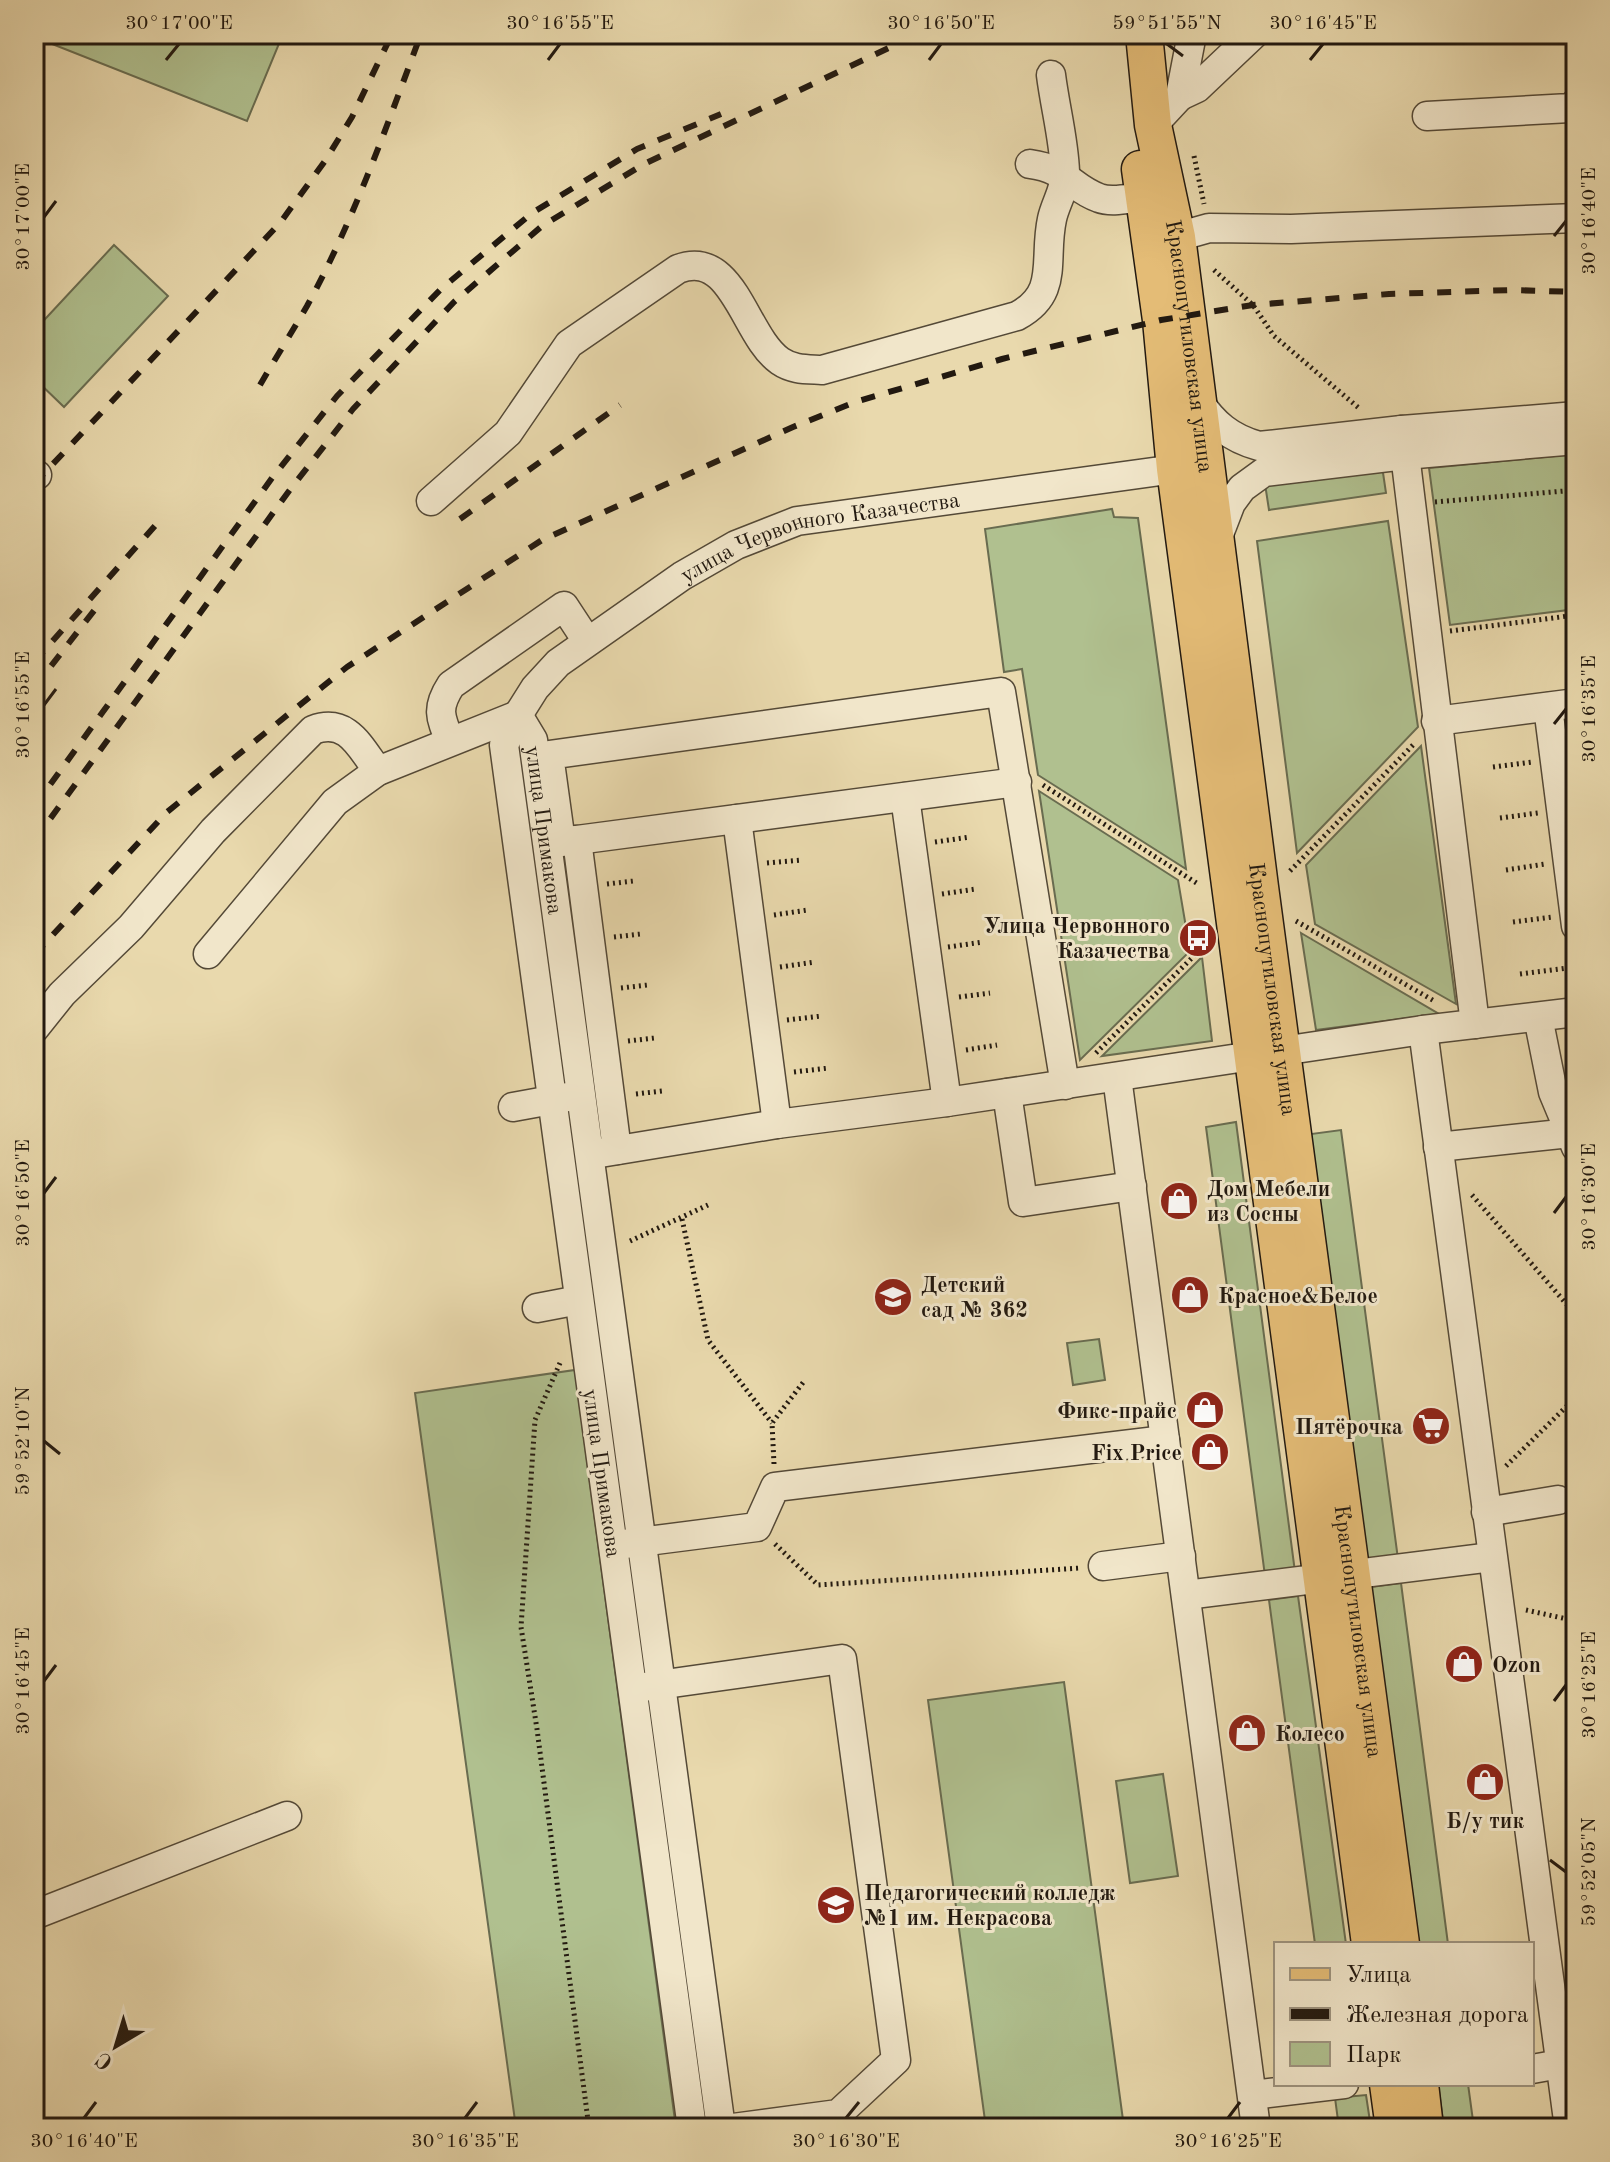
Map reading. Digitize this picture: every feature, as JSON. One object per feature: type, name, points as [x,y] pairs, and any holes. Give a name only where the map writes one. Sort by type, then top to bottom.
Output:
[{"type":"main road","name":"Краснопутиловская улица","points":[[1121,34],[1161,320],[1175,469],[1267,1054],[1336,1577],[1370,1942]]},
{"type":"main road","name":"Краснопутиловская улица","points":[[1144,34],[1153,125],[1177,237],[1215,543],[1267,1054]]},
{"type":"main road","name":"Краснопутиловская улица","points":[[1336,1577],[1401,1942]]},
{"type":"main road","points":[[1388,2086],[1394,2128]]},
{"type":"main road","points":[[1420,2086],[1425,2128]]},
{"type":"street","points":[[1180,96],[1192,34]]},
{"type":"street","points":[[1153,125],[1180,96],[1197,88],[1254,34]]},
{"type":"street","points":[[431,501],[508,433],[569,344],[678,269],[690,264],[716,272],[728,285],[765,348],[797,369],[822,370],[1017,316],[1033,308],[1042,296],[1046,281],[1052,220],[1066,176],[1051,75]]},
{"type":"street","points":[[1427,116],[1570,108],[1576,103]]},
{"type":"street","points":[[1030,164],[1048,167],[1066,176],[1097,198],[1144,197]]},
{"type":"street","points":[[1177,237],[1209,228],[1291,229],[1576,218]]},
{"type":"street","points":[[1197,399],[1220,428],[1259,446],[1576,440]]},
{"type":"street","points":[[1215,543],[1231,503],[1242,488],[1264,472],[1403,443],[1576,416]]},
{"type":"street","points":[[1403,443],[1475,1024]]},
{"type":"street","name":"улица Червонного Казачества","points":[[518,715],[535,688],[558,663],[587,641],[709,560],[736,545],[797,521],[1175,469]]},
{"type":"street","points":[[450,741],[441,717],[442,700],[451,685],[564,606],[587,641]]},
{"type":"street","points":[[1017,782],[561,842],[549,755],[1001,692],[1017,782],[1065,1085]]},
{"type":"street","points":[[1436,721],[1576,703]]},
{"type":"street","points":[[1548,707],[1575,920]]},
{"type":"street","points":[[208,954],[335,802],[378,771],[518,715]]},
{"type":"street","name":"улица Примакова","points":[[518,715],[533,740],[721,2128]]},
{"type":"street","name":"улица Примакова","points":[[518,715],[504,745],[692,2128]]},
{"type":"street","points":[[34,1029],[62,994],[131,927],[213,831],[313,730],[325,725],[338,727],[351,735],[378,771]]},
{"type":"street","points":[[905,797],[947,1102]]},
{"type":"street","points":[[737,819],[777,1124]]},
{"type":"street","points":[[577,840],[617,1150]]},
{"type":"street","points":[[560,1159],[777,1124],[1065,1085],[1423,1030],[1576,1012]]},
{"type":"street","points":[[1438,1147],[1573,1140],[1553,1092],[1538,1017]]},
{"type":"street","points":[[1423,1030],[1498,1604],[1533,1942]]},
{"type":"street","points":[[1117,1077],[1256,2128]]},
{"type":"street","points":[[1007,1093],[1023,1202],[1132,1186]]},
{"type":"street","points":[[513,1107],[581,1096]]},
{"type":"street","points":[[537,1308],[579,1300]]},
{"type":"street","points":[[613,1545],[757,1527],[775,1487],[1165,1440]]},
{"type":"street","points":[[1484,1500],[1558,1500]]},
{"type":"street","points":[[1094,1567],[1181,1556]]},
{"type":"street","points":[[1186,1595],[1492,1557]]},
{"type":"street","points":[[632,1689],[842,1659],[896,2060],[838,2114],[733,2128]]},
{"type":"street","points":[[34,1915],[287,1816]]},
{"type":"street","points":[[1534,1950],[1546,2066],[1569,2128]]},
{"type":"street","points":[[1253,2095],[1327,2086]]},
{"type":"path","points":[[1214,270],[1253,305],[1274,336],[1363,411],[1389,420],[1403,443]]},
{"type":"path","points":[[1410,499],[1438,502],[1488,495],[1576,490]]},
{"type":"path","points":[[1427,634],[1576,615]]},
{"type":"path","points":[[1290,871],[1436,721]]},
{"type":"path","points":[[1493,767],[1554,759]]},
{"type":"path","points":[[1017,782],[1037,781],[1198,884]]},
{"type":"path","points":[[1500,818],[1561,810]]},
{"type":"path","points":[[1506,870],[1568,861]]},
{"type":"path","points":[[1291,919],[1475,1024]]},
{"type":"path","points":[[1513,922],[1575,920]]},
{"type":"path","points":[[1065,1085],[1206,944]]},
{"type":"path","points":[[1520,974],[1576,967]]},
{"type":"path","points":[[1471,1195],[1576,1315]]},
{"type":"path","points":[[630,1241],[708,1205]]},
{"type":"path","points":[[682,1219],[708,1340],[772,1423],[775,1487]]},
{"type":"path","points":[[563,1356],[535,1420],[521,1627],[589,2128]]},
{"type":"path","points":[[772,1423],[805,1380]]},
{"type":"path","points":[[1484,1500],[1568,1405],[1576,1404]]},
{"type":"path","points":[[772,1541],[818,1585],[1094,1567]]},
{"type":"path","points":[[1498,1604],[1576,1621]]},
{"type":"green space","points":[[37,34],[283,34],[247,121],[37,38]]},
{"type":"green space","points":[[114,245],[168,296],[64,407],[34,378],[34,331]]},
{"type":"green space","points":[[1576,454],[1576,609],[1450,625],[1429,468]]},
{"type":"green space","points":[[1382,466],[1386,493],[1269,510],[1265,484]]},
{"type":"green space","points":[[1112,509],[1114,517],[1138,518],[1186,869],[1038,775],[1022,669],[1004,672],[985,529]]},
{"type":"green space","points":[[1388,521],[1418,727],[1297,853],[1257,541]]},
{"type":"green space","points":[[1421,746],[1456,1004],[1315,924],[1306,865]]},
{"type":"green space","points":[[1039,791],[1178,880],[1190,951],[1080,1060]]},
{"type":"green space","points":[[1301,933],[1439,1014],[1316,1030]]},
{"type":"green space","points":[[1202,957],[1212,1041],[1102,1056]]},
{"type":"green space","points":[[1236,1122],[1295,1572],[1265,1576],[1206,1127]]},
{"type":"green space","points":[[1341,1130],[1398,1559],[1368,1563],[1311,1134]]},
{"type":"green space","points":[[1099,1339],[1105,1380],[1073,1385],[1067,1343]]},
{"type":"green space","points":[[575,1370],[676,2128],[516,2128],[415,1393]]},
{"type":"green space","points":[[1401,1583],[1448,1942],[1419,1942],[1371,1587]]},
{"type":"green space","points":[[1298,1596],[1346,1942],[1315,1942],[1269,1600]]},
{"type":"green space","points":[[1064,1682],[1123,2120],[1060,2128],[986,2128],[928,1700]]},
{"type":"green space","points":[[1163,1774],[1178,1876],[1130,1883],[1116,1781]]},
{"type":"green space","points":[[1438,2086],[1468,2086],[1474,2128],[1444,2128]]},
{"type":"green space","points":[[1366,2095],[1371,2128],[1339,2128],[1335,2098]]},
{"type":"railway","points":[[34,484],[280,223],[352,117],[392,34]]},
{"type":"railway","points":[[260,385],[307,306],[340,240],[421,34]]},
{"type":"railway","points":[[34,841],[289,491],[353,409],[454,302],[542,226],[644,164],[918,34]]},
{"type":"railway","points":[[34,807],[272,478],[337,396],[441,289],[532,213],[637,149],[721,114]]},
{"type":"railway","points":[[34,955],[167,812],[347,667],[542,540],[793,427],[855,402],[1002,359],[1161,320],[1253,305],[1389,294],[1512,290],[1576,292]]},
{"type":"railway","points":[[460,519],[620,405]]},
{"type":"railway","points":[[34,662],[161,519]]},
{"type":"railway","points":[[34,688],[96,608]]},
{"type":"place","name":"Улица Червонного Казачества","points":[[1198,938]]},
{"type":"place","name":"Дом Мебели из Сосны","points":[[1179,1201]]},
{"type":"place","name":"Красное&Белое","points":[[1190,1295]]},
{"type":"place","name":"Детский сад № 362","points":[[893,1297]]},
{"type":"place","name":"Фикс-прайс","points":[[1205,1410]]},
{"type":"place","name":"Пятёрочка","points":[[1431,1426]]},
{"type":"place","name":"Fix Price","points":[[1210,1452]]},
{"type":"place","name":"Ozon","points":[[1464,1664]]},
{"type":"place","name":"Колесо","points":[[1247,1733]]},
{"type":"place","name":"Б/у тик","points":[[1485,1782]]},
{"type":"place","name":"Педагогический колледж №1 им. Некрасова","points":[[836,1905]]}]
